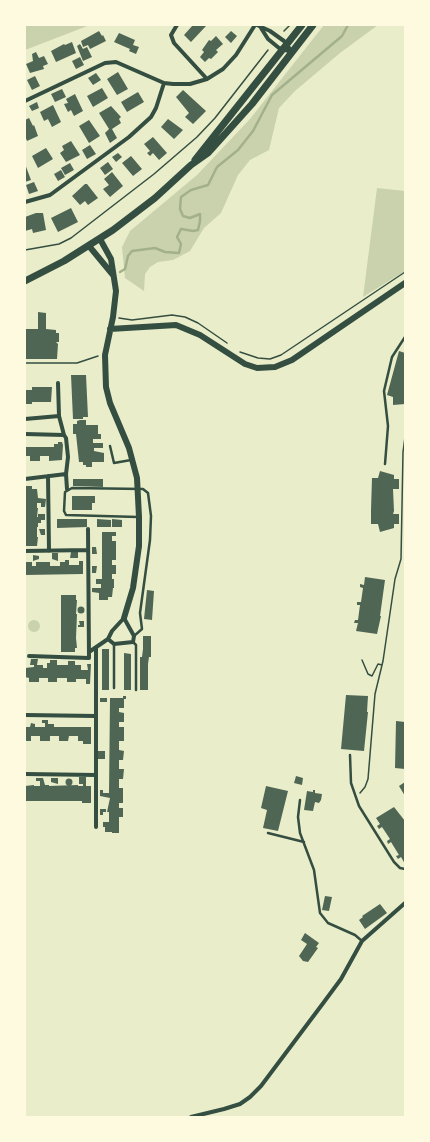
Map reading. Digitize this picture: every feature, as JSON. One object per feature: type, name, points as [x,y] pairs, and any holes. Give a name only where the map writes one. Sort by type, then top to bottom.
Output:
[{"type":"main road","points":[[191,165],[302,25]]},
{"type":"main road","points":[[25,281],[100,239],[155,198],[191,165],[208,153],[234,126],[313,25]]},
{"type":"street","points":[[177,25],[171,35],[174,43],[207,79]]},
{"type":"street","points":[[25,101],[105,63],[116,62],[164,83],[190,84],[207,79],[223,68],[236,56],[257,26]]},
{"type":"street","points":[[257,26],[270,31],[287,43],[292,52]]},
{"type":"street","points":[[257,26],[271,42],[282,50],[292,52]]},
{"type":"street","points":[[25,202],[50,195],[130,137],[151,117],[156,108],[164,83]]},
{"type":"street","points":[[89,652],[108,639],[112,631],[124,618],[133,588],[138,546],[139,517],[138,490],[133,459],[110,403],[106,387],[105,355],[113,317],[116,291],[111,259],[100,239]]},
{"type":"street","points":[[89,246],[113,274]]},
{"type":"street","points":[[110,329],[176,325],[200,335],[245,364],[257,368],[275,367],[292,360],[405,283]]},
{"type":"street","points":[[58,383],[59,416],[66,438],[68,457],[66,474],[67,489]]},
{"type":"street","points":[[25,419],[59,416]]},
{"type":"street","points":[[25,434],[64,435]]},
{"type":"street","points":[[25,479],[66,474]]},
{"type":"street","points":[[48,476],[49,551]]},
{"type":"street","points":[[29,656],[89,658],[88,529]]},
{"type":"street","points":[[25,551],[88,550]]},
{"type":"street","points":[[108,639],[114,644],[133,642],[134,636],[124,618]]},
{"type":"street","points":[[96,647],[96,827]]},
{"type":"street","points":[[25,715],[96,716]]},
{"type":"street","points":[[25,774],[96,775]]},
{"type":"street","points":[[190,1117],[240,1104],[250,1097],[261,1086],[341,979],[362,941],[405,903]]},
{"type":"lane","points":[[386,464],[388,426],[384,391],[392,357],[405,337]]},
{"type":"lane","points":[[110,446],[114,463],[133,459]]},
{"type":"lane","points":[[134,636],[141,632],[142,629],[140,613],[148,566],[151,516],[148,493],[143,489],[67,489],[65,492],[64,511],[66,515],[139,517]]},
{"type":"lane","points":[[133,642],[136,645],[136,690]]},
{"type":"lane","points":[[114,644],[114,688]]},
{"type":"lane","points":[[350,756],[351,783],[363,814],[394,862],[400,868],[405,869]]},
{"type":"lane","points":[[300,800],[298,817],[300,833],[305,842],[314,870],[318,903],[323,918],[332,926],[354,935],[362,941]]},
{"type":"lane","points":[[268,833],[305,842]]},
{"type":"path","points":[[284,31],[290,25]]},
{"type":"path","points":[[25,250],[59,244],[71,238],[154,174],[215,118],[268,50]]},
{"type":"path","points":[[238,350],[258,358],[270,359],[281,355],[405,272]]},
{"type":"path","points":[[113,317],[128,320],[166,316],[185,317],[207,329],[231,346]]},
{"type":"path","points":[[25,363],[77,363],[105,355]]},
{"type":"path","points":[[355,796],[365,787],[368,779],[375,694],[382,665],[395,579],[401,559],[405,437]]},
{"type":"path","points":[[362,660],[368,674],[372,676],[378,664],[382,665]]},
{"type":"green space","points":[[25,25],[90,25],[25,50]]},
{"type":"green space","points":[[324,25],[378,25],[340,53],[295,91],[279,108],[269,150],[250,160],[238,175],[221,213],[204,228],[190,251],[173,260],[158,262],[150,267],[145,274],[144,291],[125,278],[122,247],[130,231],[197,175],[250,119]]},
{"type":"green space","points":[[377,188],[405,191],[405,271],[363,297]]},
{"type":"green space","points":[[34,620],[38,622],[40,626],[38,630],[34,632],[30,630],[28,626],[30,622]]},
{"type":"building","points":[[193,25],[206,26],[191,42],[184,35]]},
{"type":"building","points":[[99,31],[106,41],[90,49],[88,45],[83,47],[81,41]]},
{"type":"building","points":[[231,31],[237,36],[231,43],[225,37]]},
{"type":"building","points":[[119,33],[135,40],[133,45],[139,47],[136,54],[129,51],[130,49],[114,42]]},
{"type":"building","points":[[216,36],[223,44],[216,50],[218,52],[211,59],[209,58],[205,62],[200,57],[204,52],[202,50],[209,40],[211,41]]},
{"type":"building","points":[[72,42],[76,53],[56,62],[51,51],[64,44],[65,45]]},
{"type":"building","points":[[80,44],[83,49],[87,47],[92,57],[83,61],[77,46]]},
{"type":"building","points":[[36,52],[39,58],[44,56],[48,64],[43,66],[44,69],[30,73],[26,64],[33,61],[32,54]]},
{"type":"building","points":[[80,57],[84,65],[76,69],[72,61]]},
{"type":"building","points":[[118,72],[128,89],[117,95],[107,79]]},
{"type":"building","points":[[96,73],[101,80],[93,85],[88,78]]},
{"type":"building","points":[[35,76],[40,86],[32,90],[27,80]]},
{"type":"building","points":[[102,88],[108,98],[93,107],[87,96]]},
{"type":"building","points":[[62,89],[66,97],[55,102],[51,94]]},
{"type":"building","points":[[183,90],[206,111],[193,124],[185,117],[189,113],[176,97]]},
{"type":"building","points":[[138,92],[144,102],[127,112],[121,102]]},
{"type":"building","points":[[75,94],[83,111],[74,116],[71,110],[68,112],[64,104],[68,103],[66,99]]},
{"type":"building","points":[[37,102],[39,108],[32,111],[29,106]]},
{"type":"building","points":[[53,105],[61,122],[52,127],[48,119],[44,121],[40,112]]},
{"type":"building","points":[[111,106],[121,117],[119,119],[121,123],[112,129],[117,138],[110,143],[105,133],[109,129],[99,113]]},
{"type":"building","points":[[29,118],[33,126],[34,125],[38,136],[27,141],[25,136],[25,120]]},
{"type":"building","points":[[168,119],[183,130],[174,139],[161,127]]},
{"type":"building","points":[[89,120],[100,136],[89,143],[79,126]]},
{"type":"building","points":[[153,137],[167,153],[159,160],[153,153],[150,156],[147,153],[150,151],[144,144]]},
{"type":"building","points":[[71,141],[80,155],[66,162],[60,153],[64,150],[62,146]]},
{"type":"building","points":[[90,145],[96,154],[87,159],[82,150]]},
{"type":"building","points":[[46,148],[53,159],[38,168],[32,156]]},
{"type":"building","points":[[118,153],[122,157],[116,162],[112,157]]},
{"type":"building","points":[[131,156],[142,169],[133,176],[122,163]]},
{"type":"building","points":[[108,162],[113,169],[105,175],[100,168]]},
{"type":"building","points":[[70,163],[74,170],[65,175],[61,168]]},
{"type":"building","points":[[25,164],[31,180],[25,182]]},
{"type":"building","points":[[61,170],[65,177],[58,181],[54,174]]},
{"type":"building","points":[[112,172],[123,186],[110,197],[103,189],[109,185],[104,179]]},
{"type":"building","points":[[34,182],[38,191],[29,194],[26,185]]},
{"type":"building","points":[[85,184],[87,184],[98,198],[88,205],[85,201],[80,205],[72,196]]},
{"type":"building","points":[[71,208],[78,222],[58,232],[51,218]]},
{"type":"building","points":[[36,213],[43,213],[46,230],[33,233],[32,229],[25,231],[25,217]]},
{"type":"building","points":[[38,312],[46,313],[46,329],[56,330],[56,333],[59,333],[59,342],[56,342],[58,344],[57,359],[25,359],[25,329],[38,329]]},
{"type":"building","points":[[399,351],[405,353],[405,404],[393,405],[393,397],[387,395]]},
{"type":"building","points":[[71,375],[86,375],[88,417],[83,417],[83,419],[73,419]]},
{"type":"building","points":[[32,387],[52,387],[51,402],[32,402],[32,404],[25,404],[25,390],[32,390]]},
{"type":"building","points":[[86,420],[86,425],[98,425],[98,434],[101,434],[101,439],[93,439],[93,443],[103,443],[103,448],[94,448],[94,451],[104,453],[104,462],[92,462],[92,467],[86,467],[86,465],[83,465],[83,462],[79,462],[76,434],[73,434],[73,424],[77,424],[77,421]]},
{"type":"building","points":[[58,442],[62,442],[63,445],[62,460],[49,461],[49,456],[40,456],[40,461],[30,461],[30,456],[25,456],[25,447],[54,447],[54,444],[58,444]]},
{"type":"building","points":[[380,471],[394,475],[394,479],[399,479],[399,489],[393,489],[393,514],[399,514],[399,524],[394,524],[394,528],[380,532],[378,524],[371,524],[371,510],[372,478],[378,478]]},
{"type":"building","points":[[73,479],[103,479],[103,487],[73,486]]},
{"type":"building","points":[[25,486],[32,486],[32,489],[37,489],[38,498],[46,499],[45,507],[41,507],[41,503],[37,503],[37,517],[38,514],[45,514],[45,520],[41,520],[41,523],[38,523],[37,546],[25,546]]},
{"type":"building","points":[[72,496],[95,496],[95,503],[92,503],[92,510],[72,510]]},
{"type":"building","points":[[57,519],[87,519],[87,527],[57,528]]},
{"type":"building","points":[[97,519],[111,520],[111,527],[97,527]]},
{"type":"building","points":[[112,519],[122,520],[122,527],[112,527]]},
{"type":"building","points":[[39,529],[45,529],[45,535],[41,535]]},
{"type":"building","points":[[102,532],[116,532],[116,536],[112,536],[112,541],[116,541],[116,560],[112,560],[112,565],[116,565],[116,574],[112,574],[112,579],[114,579],[114,588],[112,597],[108,597],[108,600],[99,600],[99,593],[92,592],[92,588],[101,588],[101,584],[96,584],[96,579],[102,579]]},
{"type":"building","points":[[92,547],[96,547],[97,554],[92,554]]},
{"type":"building","points":[[71,552],[78,552],[78,558],[70,558]]},
{"type":"building","points":[[52,553],[58,553],[58,561],[52,559]]},
{"type":"building","points":[[33,555],[39,556],[39,559],[33,561]]},
{"type":"building","points":[[65,560],[69,560],[69,565],[79,565],[79,561],[83,561],[83,574],[25,575],[25,562],[32,562],[32,566],[36,566],[36,562],[50,562],[50,566],[60,566],[60,562],[65,562]]},
{"type":"building","points":[[92,566],[97,566],[96,573],[92,573]]},
{"type":"building","points":[[365,577],[385,580],[381,616],[377,634],[356,631],[358,623],[354,623],[355,620],[358,620],[360,605],[357,605],[357,602],[361,602],[363,588],[360,587],[360,584],[364,585]]},
{"type":"building","points":[[147,590],[154,591],[152,620],[144,619]]},
{"type":"building","points":[[61,595],[76,595],[77,648],[75,648],[75,652],[61,652]]},
{"type":"building","points":[[81,606],[84,607],[84,613],[81,614],[78,613],[77,610],[78,607]]},
{"type":"building","points":[[79,621],[84,621],[84,627],[78,627],[78,625],[80,625]]},
{"type":"building","points":[[143,636],[151,636],[151,657],[149,657],[148,664],[148,690],[140,690],[140,657],[142,657]]},
{"type":"building","points":[[102,649],[109,649],[109,690],[102,690]]},
{"type":"building","points":[[124,653],[131,654],[131,690],[124,690]]},
{"type":"building","points":[[31,659],[38,659],[37,665],[43,665],[43,668],[47,668],[47,663],[50,663],[50,660],[57,660],[57,665],[68,665],[68,661],[75,661],[75,665],[81,665],[81,670],[88,670],[87,664],[91,664],[90,684],[86,684],[86,679],[76,679],[76,682],[67,682],[67,678],[57,678],[57,682],[48,682],[48,678],[39,678],[39,682],[29,682],[29,678],[25,677],[25,668],[34,667],[34,665],[30,665]]},
{"type":"building","points":[[346,695],[368,696],[364,751],[341,749]]},
{"type":"building","points":[[123,696],[126,696],[126,699],[124,699],[124,708],[119,708],[119,712],[124,713],[124,722],[119,722],[119,727],[124,727],[124,741],[119,741],[119,750],[124,751],[123,760],[119,760],[119,769],[124,769],[123,779],[119,779],[119,788],[123,788],[123,803],[119,803],[119,808],[123,808],[123,817],[119,817],[119,833],[112,833],[105,832],[105,827],[103,827],[103,822],[109,822],[109,812],[107,812],[110,798],[100,796],[100,790],[103,790],[103,793],[109,793],[110,698],[123,698]]},
{"type":"building","points":[[100,698],[107,698],[107,702],[100,702]]},
{"type":"building","points":[[42,720],[48,720],[48,724],[54,724],[54,727],[91,727],[91,744],[83,744],[83,741],[78,741],[78,736],[69,736],[68,741],[59,741],[59,736],[50,736],[50,741],[40,741],[40,736],[31,736],[31,741],[25,741],[26,727],[30,727],[31,723],[35,724],[35,727],[45,727],[45,723],[42,723]]},
{"type":"building","points":[[396,721],[405,722],[405,769],[395,768]]},
{"type":"building","points":[[98,751],[105,751],[105,759],[98,759]]},
{"type":"building","points":[[296,776],[303,778],[302,785],[294,783]]},
{"type":"building","points":[[79,777],[86,777],[86,786],[91,786],[91,803],[82,803],[82,801],[25,801],[25,786],[40,786],[40,781],[36,781],[36,778],[43,778],[45,785],[49,786],[83,786],[83,784],[79,784]]},
{"type":"building","points":[[51,778],[58,778],[58,784],[51,782]]},
{"type":"building","points":[[69,778],[72,779],[72,785],[69,786],[66,785],[65,782],[66,779]]},
{"type":"building","points":[[405,782],[405,796],[399,786]]},
{"type":"building","points":[[266,786],[288,791],[278,831],[263,828],[267,810],[261,808]]},
{"type":"building","points":[[313,790],[315,790],[315,793],[322,794],[321,800],[319,803],[315,802],[313,811],[304,810],[307,791],[313,792]]},
{"type":"building","points":[[394,807],[405,821],[405,864],[401,857],[398,859],[396,856],[399,855],[391,842],[388,844],[387,841],[390,839],[382,827],[379,829],[377,826],[380,824],[376,818]]},
{"type":"building","points":[[100,809],[106,809],[106,812],[103,812],[103,815],[100,815]]},
{"type":"building","points":[[325,896],[332,897],[329,911],[322,910]]},
{"type":"building","points":[[380,904],[387,913],[365,929],[359,920],[363,917],[362,916]]},
{"type":"building","points":[[305,933],[319,943],[316,947],[318,948],[308,962],[303,961],[299,956],[307,944],[301,940]]},
{"type":"waterway","points":[[120,272],[125,269],[128,256],[132,251],[155,248],[165,252],[179,253],[181,244],[177,237],[181,229],[193,231],[198,230],[200,221],[200,214],[190,218],[183,216],[180,209],[181,197],[191,190],[208,185],[217,167],[238,150],[253,131],[272,95],[342,36],[348,25]]}]
